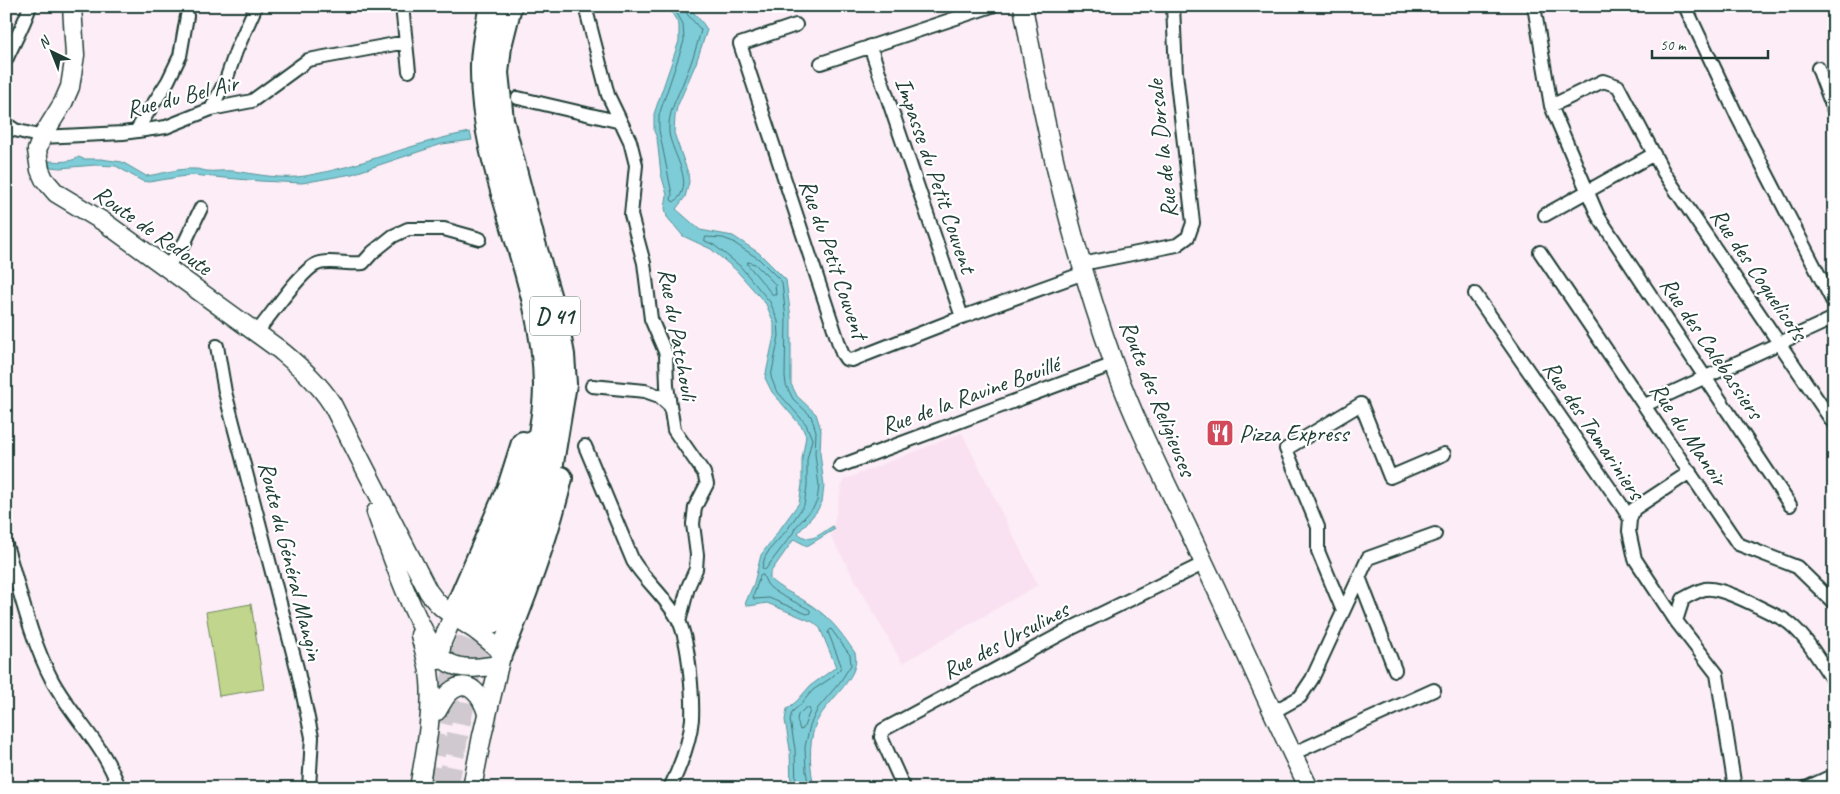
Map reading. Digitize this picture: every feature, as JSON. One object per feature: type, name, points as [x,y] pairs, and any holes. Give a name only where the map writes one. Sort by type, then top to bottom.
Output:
[{"type":"highway","name":"D 41","points":[[491,6],[484,38],[482,64],[484,106],[497,170],[538,319],[545,385],[540,434],[528,479],[484,619],[520,556],[552,463],[565,384],[563,355],[557,323],[502,120],[497,73],[500,46],[510,6]]},
{"type":"highway","points":[[452,616],[509,487],[530,419],[536,372],[538,319]]},
{"type":"highway","points":[[500,658],[554,512],[565,464],[568,425],[565,384]]},
{"type":"main road","name":"Route de Redoute","points":[[72,6],[75,55],[70,87],[64,103],[42,136],[37,150],[40,170],[44,180],[56,193],[104,222],[307,372],[320,386],[332,404],[356,452]]},
{"type":"main road","name":"Route des Religieuses","points":[[1023,6],[1038,92],[1073,235],[1114,364],[1145,439],[1205,563],[1309,788]]},
{"type":"main road","points":[[356,452],[424,585],[435,602],[446,612],[481,634],[500,658]]},
{"type":"main road","points":[[356,452],[389,549],[416,615],[439,655],[448,662],[464,668],[500,658]]},
{"type":"main road","points":[[416,615],[429,669],[431,694],[425,754],[419,788]]},
{"type":"main road","points":[[425,754],[436,712],[439,655],[452,616]]},
{"type":"main road","points":[[472,788],[500,658]]},
{"type":"main road","points":[[436,712],[448,694],[456,688],[462,687],[469,688],[478,693],[482,698],[487,713]]},
{"type":"street","points":[[6,60],[26,20],[30,6]]},
{"type":"street","points":[[211,109],[226,80],[236,51],[256,6]]},
{"type":"street","points":[[402,6],[409,71]]},
{"type":"street","name":"Rue du Patchouli","points":[[585,6],[608,95],[630,141],[636,165],[631,215],[644,263],[651,319],[666,354],[667,386],[674,430],[704,473],[707,484],[695,506],[693,524],[697,555],[696,569],[688,587],[679,622]]},
{"type":"street","points":[[821,63],[992,6]]},
{"type":"street","name":"Rue de la Dorsale","points":[[1083,269],[1176,245],[1188,237],[1194,223],[1176,73],[1173,6]]},
{"type":"street","name":"Rue des Calebassiers","points":[[1534,6],[1551,106],[1598,216],[1790,505]]},
{"type":"street","points":[[1685,6],[1738,118],[1834,304]]},
{"type":"street","points":[[136,131],[168,81],[180,56],[187,16]]},
{"type":"street","name":"Rue du Petit Couvent","points":[[796,25],[740,44],[842,353],[846,359],[852,360],[1083,269]]},
{"type":"street","name":"Rue du Bel Air","points":[[6,124],[15,130],[42,136],[136,131],[166,127],[211,109],[252,102],[308,60],[406,42]]},
{"type":"street","name":"Impasse du Petit Couvent","points":[[870,46],[962,317]]},
{"type":"street","points":[[1818,68],[1834,111]]},
{"type":"street","name":"Rue des Coquelicots","points":[[1551,106],[1603,81],[1618,86],[1664,173],[1834,424]]},
{"type":"street","points":[[518,98],[621,122]]},
{"type":"street","points":[[1545,215],[1654,154]]},
{"type":"street","points":[[167,268],[184,242],[201,208]]},
{"type":"street","points":[[256,333],[304,272],[318,263],[363,264],[373,252],[393,236],[408,229],[444,229],[480,239]]},
{"type":"street","name":"Rue du Manoir","points":[[1540,252],[1738,544],[1797,567],[1834,603]]},
{"type":"street","name":"Rue des Tamariniers","points":[[1475,294],[1620,503],[1630,519],[1629,531],[1635,559],[1676,622],[1718,674],[1734,788]]},
{"type":"street","points":[[1645,405],[1834,318]]},
{"type":"street","name":"Route du Général Mangin","points":[[217,346],[225,392],[298,672],[312,737],[309,788]]},
{"type":"street","name":"Rue de la Ravine Bouillé","points":[[840,466],[1114,364]]},
{"type":"street","points":[[592,386],[645,391],[659,396],[670,406]]},
{"type":"street","points":[[1343,611],[1318,552],[1318,527],[1286,449],[1361,404],[1390,477],[1444,454]]},
{"type":"street","points":[[585,446],[633,560],[641,574],[663,598],[679,622],[687,648],[692,720],[686,746],[670,788]]},
{"type":"street","points":[[1630,519],[1634,509],[1690,472]]},
{"type":"street","points":[[1273,712],[1300,697],[1312,679],[1368,558],[1435,534]]},
{"type":"street","points":[[6,545],[37,648],[53,681],[101,751],[119,788]]},
{"type":"street","name":"Rue des Ursulines","points":[[904,788],[881,737],[883,730],[1074,627],[1205,563]]},
{"type":"street","points":[[1359,577],[1395,670]]},
{"type":"street","points":[[1676,622],[1683,599],[1706,589],[1719,590],[1791,623],[1834,682]]},
{"type":"street","points":[[1292,754],[1434,690]]},
{"type":"street","points":[[1806,788],[1834,775]]},
{"type":"shaded area","points":[[962,433],[1038,585],[902,663],[831,537],[843,480]]},
{"type":"green space","points":[[251,604],[264,689],[219,696],[206,612]]},
{"type":"water","points":[[668,6],[689,6],[707,30],[675,116],[674,133],[688,173],[689,182],[685,197],[676,209],[700,230],[733,236],[759,253],[786,280],[791,318],[791,384],[797,396],[816,414],[821,430],[820,453],[824,486],[822,502],[817,511],[798,533],[811,538],[833,526],[835,529],[807,546],[794,539],[770,573],[770,579],[826,617],[838,629],[855,653],[856,663],[853,672],[819,717],[815,726],[811,741],[810,757],[814,788],[791,788],[790,749],[785,720],[787,709],[810,686],[836,667],[820,628],[813,622],[767,603],[749,606],[745,604],[754,583],[761,555],[799,503],[802,485],[802,459],[806,436],[802,427],[772,392],[765,378],[774,336],[774,323],[766,304],[736,270],[711,249],[683,236],[667,217],[665,208],[667,195],[661,174],[657,138],[654,131],[654,114],[679,41],[679,25]]},
{"type":"water","points":[[470,132],[472,140],[442,144],[352,174],[302,183],[191,175],[149,182],[142,181],[116,166],[95,165],[60,168],[40,166],[39,160],[65,161],[79,157],[83,159],[122,162],[146,176],[177,170],[198,169],[296,177],[346,167],[449,136]]},
{"type":"tunnel","points":[[429,788],[437,736],[453,675],[476,616]]},
{"type":"tunnel","points":[[447,788],[469,677],[492,622]]},
{"type":"place","name":"Pizza Express","points":[[1220,433]]}]
